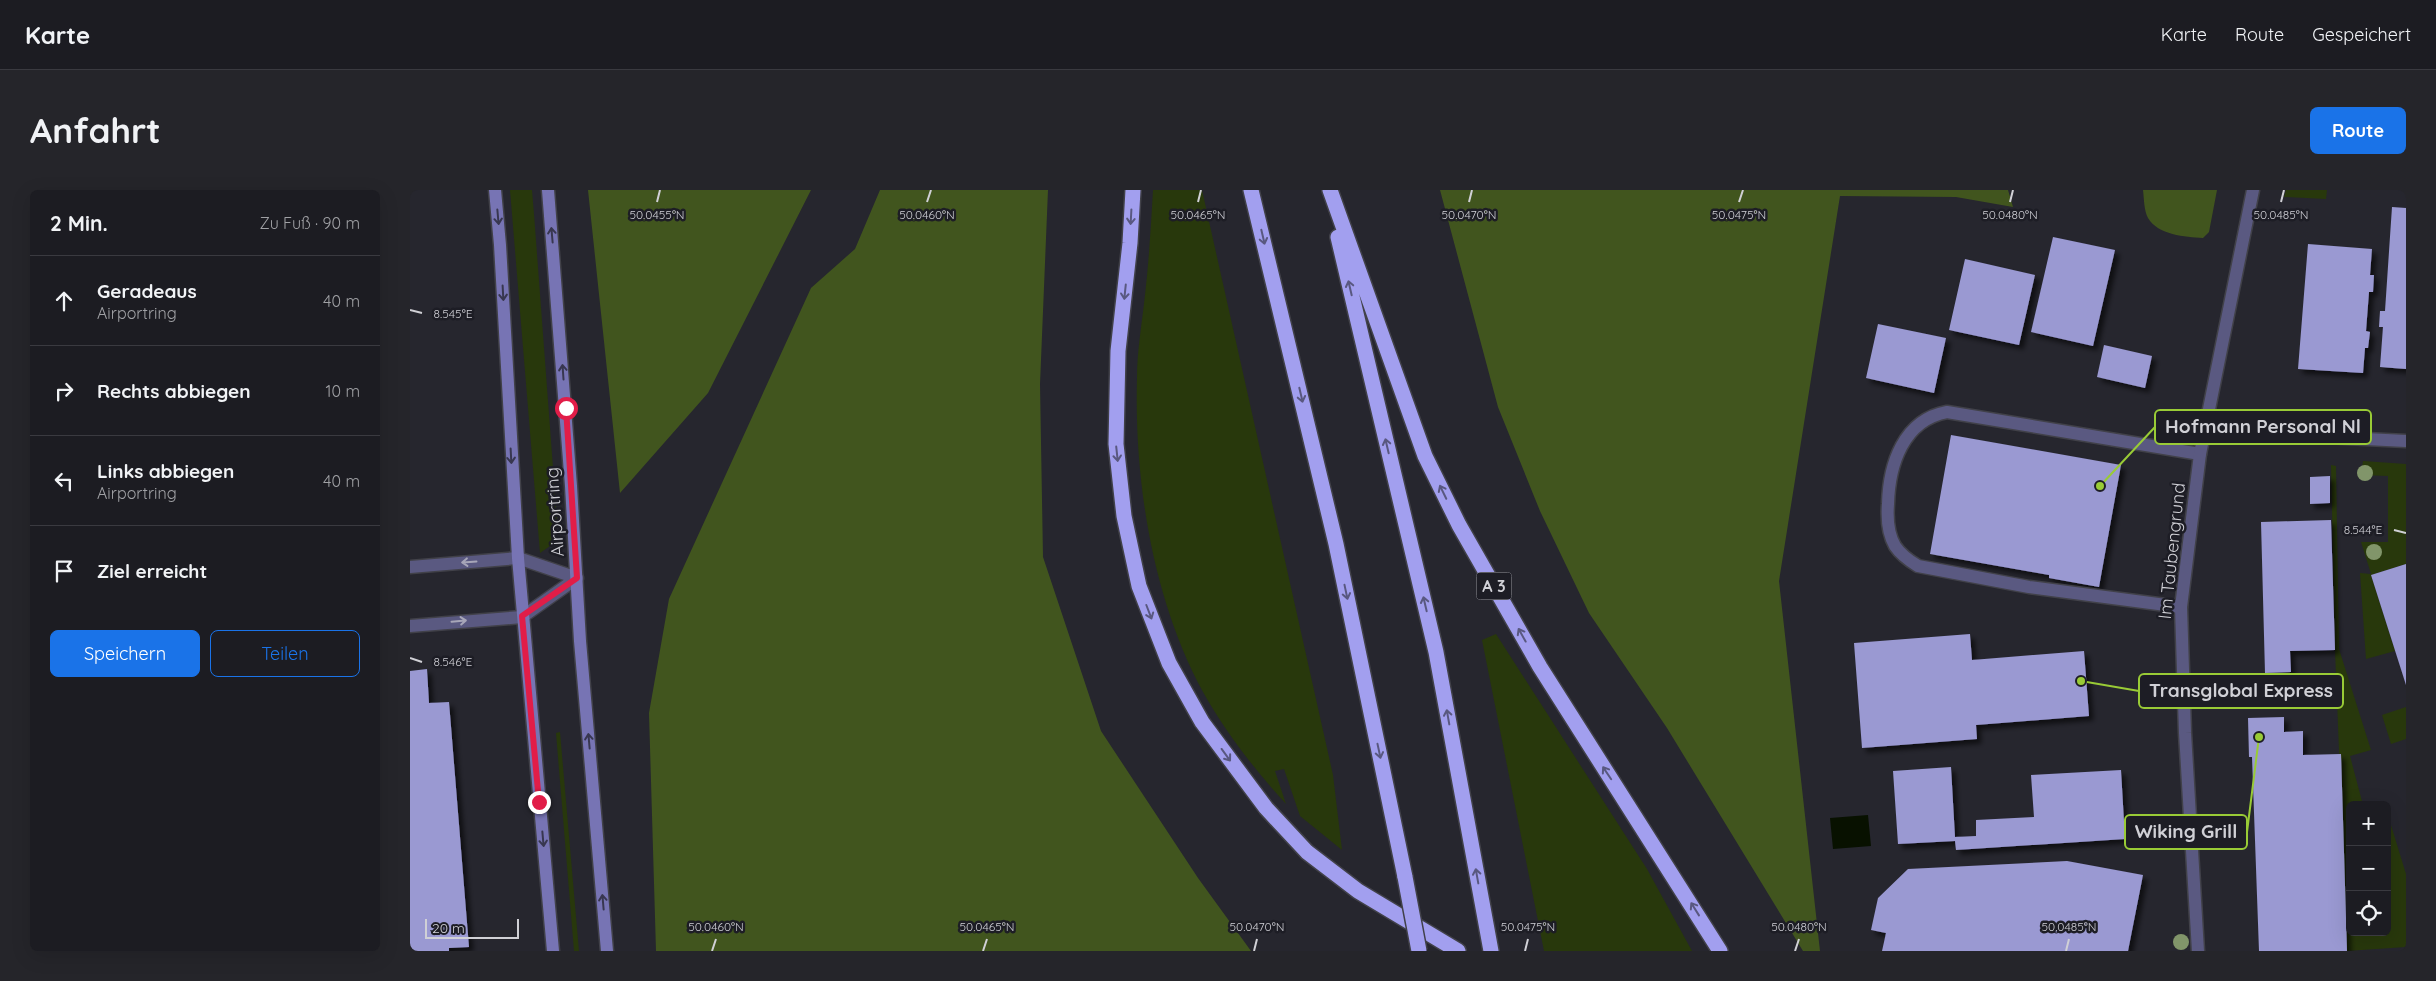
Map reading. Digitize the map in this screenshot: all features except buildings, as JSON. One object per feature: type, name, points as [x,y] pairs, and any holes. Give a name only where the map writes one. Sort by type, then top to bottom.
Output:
[{"type":"highway","points":[[1133,190],[1130,243],[1118,351],[1116,444],[1124,516],[1139,586],[1169,663],[1207,730],[1266,808],[1307,852],[1358,891],[1458,951]]},
{"type":"highway","points":[[1251,190],[1336,544],[1419,951]]},
{"type":"highway","name":"A 3","points":[[1328,190],[1436,652],[1491,951]]},
{"type":"highway","name":"A 3","points":[[1328,190],[1425,456],[1459,526],[1545,675],[1631,807],[1720,951]]},
{"type":"street","points":[[495,190],[500,245],[522,616],[553,951]]},
{"type":"street","name":"Airportring","points":[[548,190],[580,641],[607,951]]},
{"type":"street","name":"Im Taubengrund","points":[[2198,951],[2185,733],[2181,607],[2200,454],[2253,190]]},
{"type":"street","points":[[2181,607],[2029,587],[1918,566],[1903,557],[1894,544],[1887,520],[1888,485],[1893,464],[1911,431],[1933,415],[1947,412],[2200,454]]},
{"type":"street","points":[[2205,431],[2406,441]]},
{"type":"street","points":[[410,567],[518,558],[577,578]]},
{"type":"street","points":[[410,626],[522,616],[577,578]]},
{"type":"green space","points":[[510,190],[532,190],[534,214],[557,521],[550,546],[540,553]]},
{"type":"green space","points":[[588,190],[811,190],[708,393],[620,493]]},
{"type":"green space","points":[[880,190],[1048,190],[1040,384],[1043,557],[1101,731],[1198,878],[1251,951],[656,951],[649,713],[669,599],[811,288],[855,249]]},
{"type":"green space","points":[[1153,190],[1202,190],[1333,775],[1342,850],[1300,816],[1284,769],[1275,771],[1286,804],[1263,778],[1221,722],[1203,692],[1186,656],[1171,619],[1159,580],[1143,499],[1137,418],[1138,358],[1148,269]]},
{"type":"green space","points":[[1440,190],[2008,190],[2013,207],[1956,197],[1840,196],[1779,581],[1820,951],[1803,951],[1667,728],[1589,613],[1540,511],[1498,407]]},
{"type":"green space","points":[[2143,190],[2217,190],[2209,232],[2203,238],[2196,238],[2172,234],[2158,228],[2148,218]]},
{"type":"green space","points":[[2286,190],[2327,190],[2326,199],[2284,197]]},
{"type":"green space","points":[[2363,461],[2406,464],[2406,564],[2371,575],[2395,651],[2366,659],[2360,573],[2371,574],[2361,542],[2388,542],[2388,476],[2361,475]]},
{"type":"green space","points":[[2331,465],[2336,466],[2339,649],[2371,750],[2350,756],[2362,801],[2346,801],[2346,926],[2335,650]]},
{"type":"green space","points":[[1496,634],[1647,869],[1692,951],[1544,951],[1482,640]]},
{"type":"green space","points":[[2406,707],[2406,739],[2391,744],[2382,715]]},
{"type":"green space","points":[[560,732],[579,951],[574,951],[556,733]]},
{"type":"green space","points":[[2391,825],[2406,874],[2406,947],[2347,951],[2346,936],[2391,936]]},
{"type":"shaded area","points":[[1868,815],[1871,846],[1833,849],[1830,818]]},
{"type":"place","name":"Hofmann Personal Nl","points":[[2100,486]]},
{"type":"place","name":"Transglobal Express","points":[[2081,681]]},
{"type":"place","name":"Wiking Grill","points":[[2259,737]]},
{"type":"route","points":[[539,802],[522,616],[577,578],[566,408]]}]
